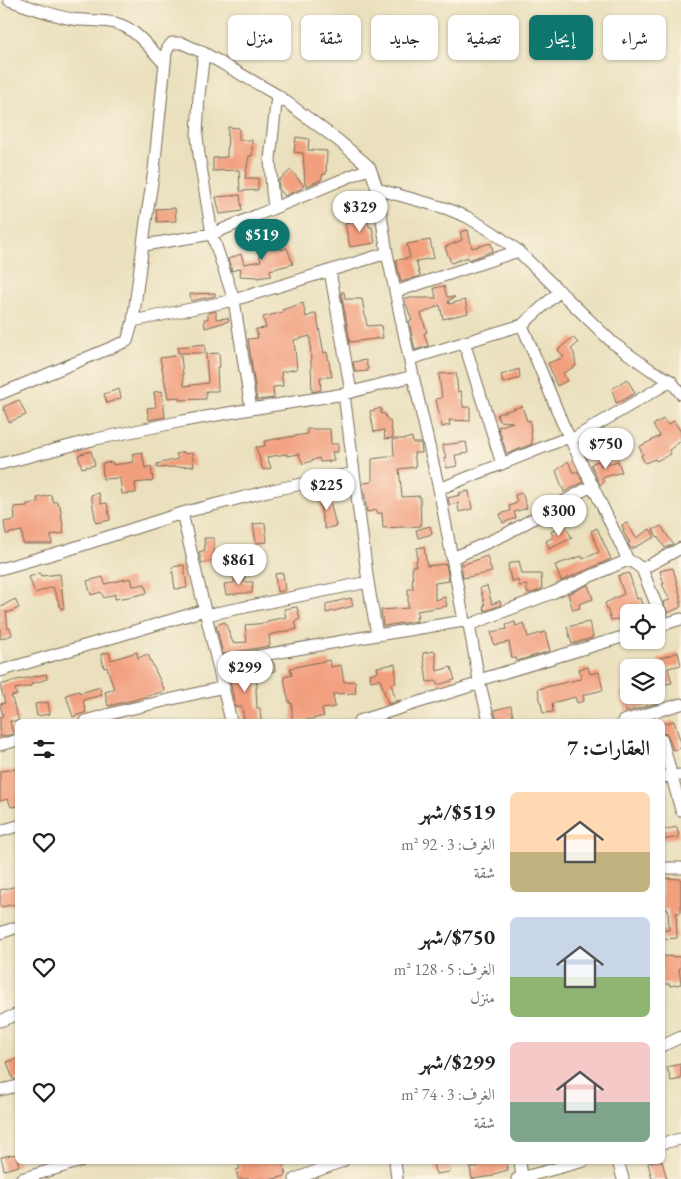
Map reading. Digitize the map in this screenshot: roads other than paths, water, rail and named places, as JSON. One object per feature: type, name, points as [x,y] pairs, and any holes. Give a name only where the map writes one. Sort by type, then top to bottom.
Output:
[{"type":"street","points":[[9,0],[75,20],[116,23],[128,28],[137,35],[165,64]]},
{"type":"street","points":[[0,394],[127,340],[133,322],[144,245],[168,48],[172,44],[182,43],[204,53],[277,95],[339,141],[370,168],[377,188],[395,292],[488,719]]},
{"type":"street","points":[[204,53],[199,95],[197,136],[199,155],[212,234],[234,300],[251,409]]},
{"type":"street","points":[[274,208],[270,159],[277,95]]},
{"type":"street","points":[[144,245],[212,234],[370,168]]},
{"type":"street","points":[[377,188],[445,208],[467,217],[491,231],[518,250],[612,342],[651,370],[671,381],[681,394]]},
{"type":"street","points":[[395,292],[518,250]]},
{"type":"street","points":[[133,322],[234,300],[387,253]]},
{"type":"street","points":[[330,271],[348,393],[354,473],[377,635]]},
{"type":"street","points":[[410,359],[522,325],[560,291]]},
{"type":"street","points":[[522,325],[551,397],[628,560],[642,569],[653,604]]},
{"type":"street","points":[[464,342],[502,464]]},
{"type":"street","points":[[0,464],[104,437],[183,421],[348,393],[413,376]]},
{"type":"street","points":[[439,489],[570,438],[671,381]]},
{"type":"street","points":[[0,569],[67,550],[182,513],[268,491],[354,473]]},
{"type":"street","points":[[452,558],[506,534],[593,485]]},
{"type":"street","points":[[182,513],[231,719]]},
{"type":"street","points":[[642,569],[681,548]]},
{"type":"street","points":[[218,662],[377,635],[467,623],[552,593],[628,560]]},
{"type":"street","points":[[0,672],[205,612],[368,582]]},
{"type":"street","points":[[665,624],[681,619]]},
{"type":"street","points":[[365,719],[620,637]]},
{"type":"street","points":[[92,719],[224,687]]},
{"type":"street","points":[[640,719],[656,717],[681,704]]},
{"type":"street","points":[[0,745],[15,741]]},
{"type":"street","points":[[665,751],[681,810]]},
{"type":"street","points":[[0,831],[15,827]]},
{"type":"street","points":[[665,868],[681,868]]},
{"type":"street","points":[[0,933],[15,928]]},
{"type":"street","points":[[0,1021],[15,1015]]},
{"type":"street","points":[[665,1045],[681,1037]]},
{"type":"street","points":[[0,1090],[15,1087]]},
{"type":"street","points":[[665,1142],[681,1139]]},
{"type":"street","points":[[21,1179],[71,1164]]},
{"type":"street","points":[[295,1179],[335,1164]]},
{"type":"street","points":[[395,1164],[397,1179]]},
{"type":"street","points":[[520,1164],[520,1179],[573,1164]]},
{"type":"street","points":[[619,1164],[623,1179]]}]
